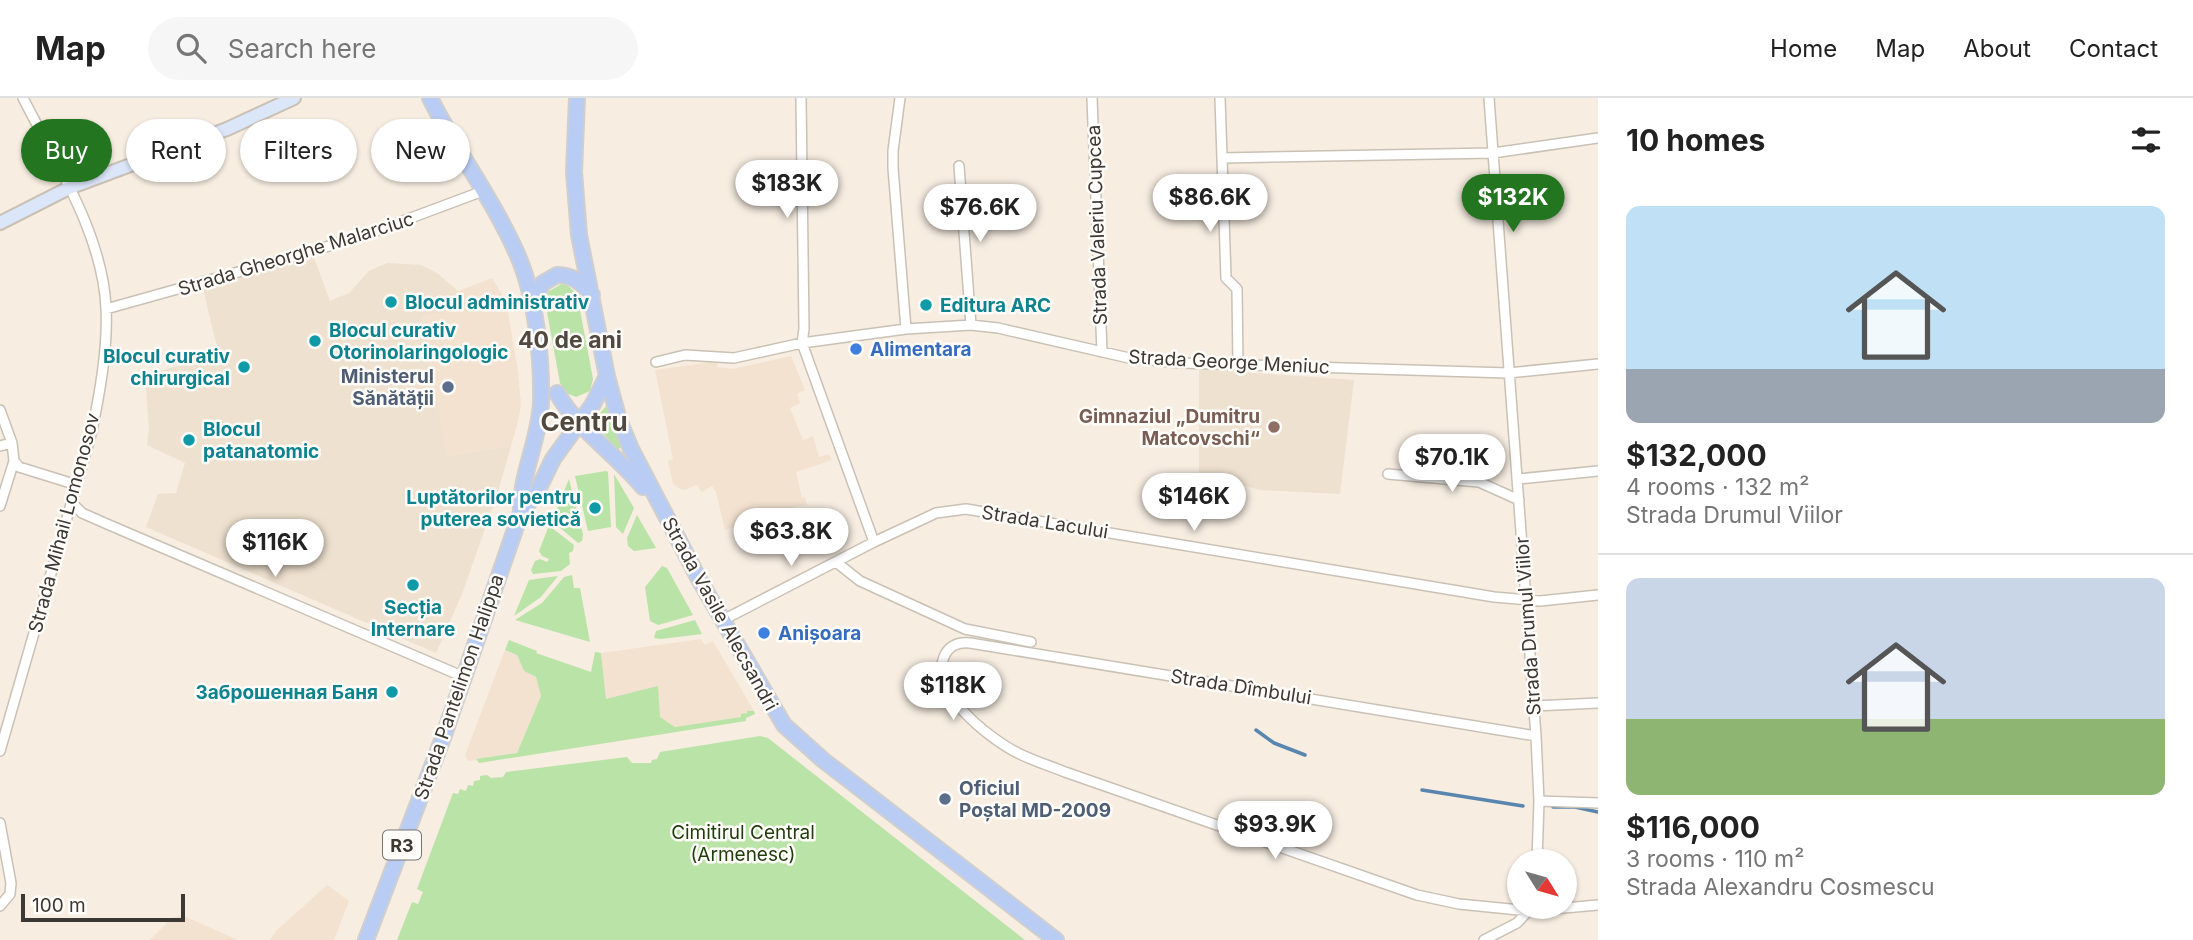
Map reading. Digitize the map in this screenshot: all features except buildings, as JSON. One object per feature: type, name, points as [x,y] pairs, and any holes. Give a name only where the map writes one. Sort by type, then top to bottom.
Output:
[{"type":"main road","name":"R3","points":[[430,98],[518,256],[532,304],[541,365],[558,393]]},
{"type":"main road","name":"Strada Vasile Alecsandri","points":[[577,98],[574,164],[579,235],[607,376],[623,429],[660,507],[723,620],[784,725],[823,760],[1056,940]]},
{"type":"main road","points":[[532,304],[543,283],[556,275],[579,281],[593,296]]},
{"type":"main road","name":"Strada Pantelimon Halippa","points":[[366,940],[464,677],[521,512],[521,489],[538,430],[541,365]]},
{"type":"main road","name":"R3","points":[[600,394],[607,376]]},
{"type":"main road","points":[[558,393],[568,402],[579,405],[600,394]]},
{"type":"main road","points":[[558,393],[566,408],[627,467],[660,507]]},
{"type":"main road","name":"Strada Pantelimon Halippa","points":[[521,512],[536,494],[553,459],[600,394]]},
{"type":"street","name":"Strada Mihail Lomonosov","points":[[0,751],[77,485],[100,390],[106,309],[91,239],[69,188],[23,98]]},
{"type":"street","points":[[0,223],[69,188],[227,129],[294,98]]},
{"type":"street","points":[[801,98],[802,343],[874,542]]},
{"type":"street","points":[[900,98],[893,168],[906,329]]},
{"type":"street","name":"Strada Valeriu Cupcea","points":[[1092,98],[1102,352]]},
{"type":"street","points":[[1220,98],[1226,278],[1237,289],[1238,365]]},
{"type":"street","name":"Strada Drumul Viilor","points":[[1489,98],[1536,736],[1539,801],[1537,849]]},
{"type":"street","points":[[1222,158],[1493,153],[1598,138]]},
{"type":"street","points":[[959,166],[971,325]]},
{"type":"street","name":"Strada Gheorghe Malarciuc","points":[[106,309],[310,253],[483,191]]},
{"type":"street","name":"Strada George Meniuc","points":[[656,362],[685,355],[734,358],[802,343],[906,329],[971,325],[998,328],[1153,361],[1508,373],[1598,364]]},
{"type":"street","points":[[0,410],[12,443],[14,461],[0,506]]},
{"type":"street","points":[[0,446],[12,443]]},
{"type":"street","points":[[14,461],[19,467],[77,485]]},
{"type":"street","points":[[1518,479],[1598,471]]},
{"type":"street","points":[[1388,474],[1479,482],[1519,500]]},
{"type":"street","points":[[71,502],[82,513],[464,677]]},
{"type":"street","name":"Strada Lacului","points":[[723,620],[936,513],[966,509],[1329,571],[1525,601],[1598,596]]},
{"type":"street","points":[[836,562],[860,581],[965,629],[1031,642]]},
{"type":"street","name":"Strada Dîmbului","points":[[1507,907],[1459,904],[1417,895],[1031,759],[989,734],[956,703],[940,674],[942,660],[947,650],[961,642],[970,643],[1536,736]]},
{"type":"street","points":[[1534,706],[1598,703]]},
{"type":"street","points":[[1539,801],[1598,803]]},
{"type":"street","points":[[0,823],[11,883],[10,894],[0,906]]},
{"type":"street","points":[[1577,906],[1598,905]]},
{"type":"street","points":[[1484,940],[1521,919]]},
{"type":"shaded area","points":[[313,255],[330,301],[349,293],[369,271],[387,263],[421,265],[437,273],[458,291],[447,312],[422,317],[432,372],[426,374],[430,401],[437,401],[447,456],[511,446],[498,492],[462,594],[436,653],[146,527],[158,494],[176,493],[185,463],[147,445],[149,429],[145,375],[219,355],[203,289]]},
{"type":"shaded area","name":"Ministerul Sănătății","points":[[492,278],[506,301],[518,371],[521,405],[517,425],[511,446],[447,456],[436,401],[430,402],[426,373],[431,372],[422,317],[447,312],[458,291]]},
{"type":"shaded area","points":[[791,356],[805,390],[797,394],[800,403],[790,408],[803,440],[813,436],[819,457],[829,454],[832,460],[796,472],[802,498],[805,497],[807,505],[789,508],[725,530],[716,492],[712,486],[702,492],[696,485],[685,490],[673,484],[668,461],[673,459],[655,370],[718,361],[717,367],[732,369]]},
{"type":"shaded area","name":"Gimnaziul „Dumitru Matcovschi“","points":[[1199,369],[1354,380],[1340,494],[1260,490],[1199,473]]},
{"type":"shaded area","points":[[701,639],[705,645],[713,641],[754,711],[747,711],[741,717],[675,727],[660,717],[606,699],[601,653]]},
{"type":"shaded area","points":[[505,650],[517,655],[524,671],[536,677],[541,696],[517,753],[468,761],[465,755]]},
{"type":"shaded area","points":[[327,885],[349,901],[334,940],[270,940],[276,931]]},
{"type":"shaded area","points":[[179,916],[238,940],[150,940],[172,918]]},
{"type":"green space","points":[[562,284],[577,294],[593,379],[590,391],[576,397],[566,393],[560,383],[545,301],[549,291]]},
{"type":"green space","points":[[606,406],[622,446],[618,450],[593,422]]},
{"type":"green space","points":[[606,471],[611,527],[588,531],[575,476]]},
{"type":"green space","points":[[614,474],[634,508],[623,534],[616,527]]},
{"type":"green space","points":[[569,479],[583,534],[582,541],[578,543],[552,521]]},
{"type":"green space","points":[[637,515],[656,548],[634,551],[628,546],[627,538]]},
{"type":"green space","points":[[548,528],[552,528],[574,545],[573,551],[569,553],[570,564],[561,571],[533,574],[531,570],[535,561],[540,559],[547,562],[549,559],[539,551]]},
{"type":"green space","points":[[662,566],[667,568],[693,615],[658,625],[650,621],[645,587]]},
{"type":"green space","points":[[572,575],[574,588],[580,588],[590,642],[515,620],[542,603],[564,577]]},
{"type":"green space","points":[[558,576],[541,597],[514,616],[529,580]]},
{"type":"green space","points":[[695,620],[702,634],[654,638],[656,631]]},
{"type":"green space","points":[[509,640],[537,651],[536,653],[591,672],[595,652],[601,653],[606,699],[658,686],[660,717],[675,727],[741,717],[741,714],[747,711],[754,711],[755,714],[746,718],[746,721],[479,763],[476,759],[517,753],[541,696],[536,677],[524,671],[517,655],[505,650]]},
{"type":"green space","name":"Cimitirul Central (Armenesc)","points":[[760,736],[768,738],[1025,940],[397,940],[412,902],[418,904],[423,892],[417,889],[453,793],[458,794],[460,789],[466,791],[468,785],[473,786],[474,781],[480,780],[480,776],[503,777],[506,772],[627,757],[632,763],[651,763],[657,759],[660,752]]},
{"type":"waterway","points":[[1256,730],[1274,743],[1305,755]]},
{"type":"waterway","points":[[1422,790],[1523,806]]},
{"type":"waterway","points":[[1553,807],[1575,807],[1598,812]]},
{"type":"place","name":"Blocul administrativ","points":[[391,302]]},
{"type":"place","name":"Editura ARC","points":[[926,305]]},
{"type":"place","name":"Blocul curativ Otorinolaringologic","points":[[315,341]]},
{"type":"place","name":"Alimentara","points":[[856,349]]},
{"type":"place","name":"Blocul curativ chirurgical","points":[[244,367]]},
{"type":"place","name":"Ministerul Sănătății","points":[[448,387]]},
{"type":"place","name":"Gimnaziul „Dumitru Matcovschi“","points":[[1274,427]]},
{"type":"place","name":"Blocul patanatomic","points":[[189,440]]},
{"type":"place","name":"Luptătorilor pentru puterea sovietică","points":[[595,508]]},
{"type":"place","name":"Secția Internare","points":[[413,585]]},
{"type":"place","name":"Anișoara","points":[[764,633]]},
{"type":"place","name":"Заброшенная Баня","points":[[392,692]]},
{"type":"place","name":"Oficiul Poștal MD-2009","points":[[945,799]]},
{"type":"district","name":"40 de ani","points":[[570,340]]},
{"type":"district","name":"Centru","points":[[584,421]]}]
